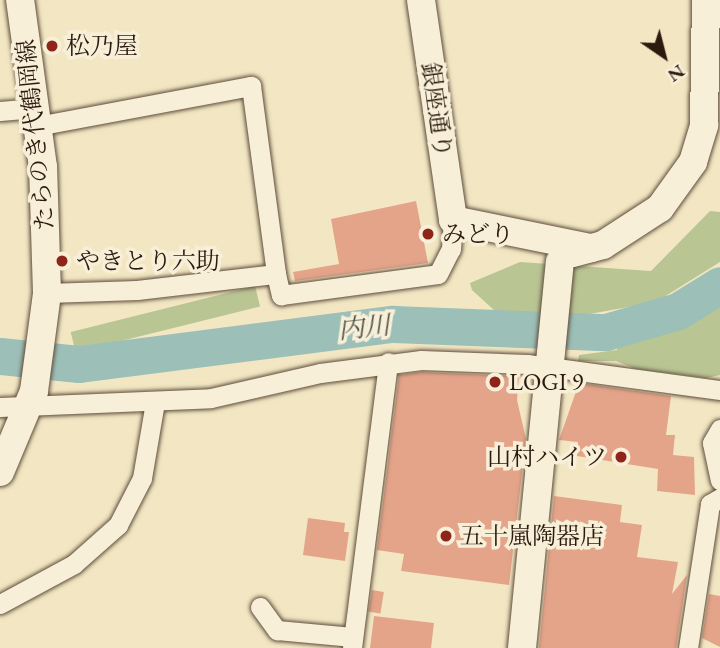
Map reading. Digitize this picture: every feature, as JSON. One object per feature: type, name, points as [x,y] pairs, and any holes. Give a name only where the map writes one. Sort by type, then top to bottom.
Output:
[{"type":"street","name":"たらのき代鶴岡線","points":[[0,472],[31,400],[46,303],[46,206],[20,0]]},
{"type":"street","name":"銀座通り","points":[[421,0],[453,220]]},
{"type":"street","points":[[560,262],[591,248],[660,208],[693,162],[704,125],[706,0]]},
{"type":"street","points":[[0,111],[36,117],[251,86],[281,295],[438,274],[451,249],[453,220],[591,248]]},
{"type":"street","points":[[522,648],[560,262],[537,238]]},
{"type":"street","points":[[46,303],[276,274]]},
{"type":"street","points":[[0,407],[31,400],[155,402],[211,398],[388,362],[454,360],[550,360],[720,390]]},
{"type":"street","points":[[260,607],[277,630],[352,643],[388,362]]},
{"type":"street","points":[[0,604],[74,564],[118,525],[142,478],[155,402]]},
{"type":"street","points":[[720,429],[712,443],[720,480]]},
{"type":"street","points":[[688,648],[710,504],[720,498]]},
{"type":"green space","points":[[710,211],[720,212],[720,262],[656,302],[584,315],[496,312],[472,290],[470,283],[520,262],[651,271]]},
{"type":"green space","points":[[255,286],[260,306],[76,352],[71,332]]},
{"type":"green space","points":[[720,305],[720,375],[706,378],[636,369],[616,361],[578,361],[579,355],[617,350],[617,345],[668,332]]},
{"type":"building","points":[[416,201],[428,263],[295,281],[293,272],[339,264],[331,219]]},
{"type":"building","points":[[422,372],[519,376],[517,400],[526,439],[509,585],[401,571],[404,554],[377,550],[399,375]]},
{"type":"building","points":[[579,383],[671,396],[666,435],[675,435],[673,455],[694,457],[695,495],[657,491],[658,469],[577,456],[578,442],[559,440]]},
{"type":"building","points":[[554,496],[622,505],[620,522],[642,525],[637,557],[678,562],[672,594],[687,575],[676,648],[539,648]]},
{"type":"building","points":[[308,518],[345,523],[344,532],[349,532],[345,561],[303,555]]},
{"type":"building","points":[[372,590],[384,592],[380,614],[369,612]]},
{"type":"building","points":[[709,594],[720,596],[720,647],[702,638]]},
{"type":"building","points":[[374,616],[434,623],[431,648],[370,648]]},
{"type":"waterway","name":"内川","points":[[0,356],[79,364],[393,324],[606,332],[678,311],[720,285]]},
{"type":"place","name":"松乃屋","points":[[52,46]]},
{"type":"place","name":"みどり","points":[[428,234]]},
{"type":"place","name":"やきとり六助","points":[[62,261]]},
{"type":"place","name":"LOGI 9","points":[[495,382]]},
{"type":"place","name":"山村ハイツ","points":[[621,457]]},
{"type":"place","name":"五十嵐陶器店","points":[[446,536]]}]
